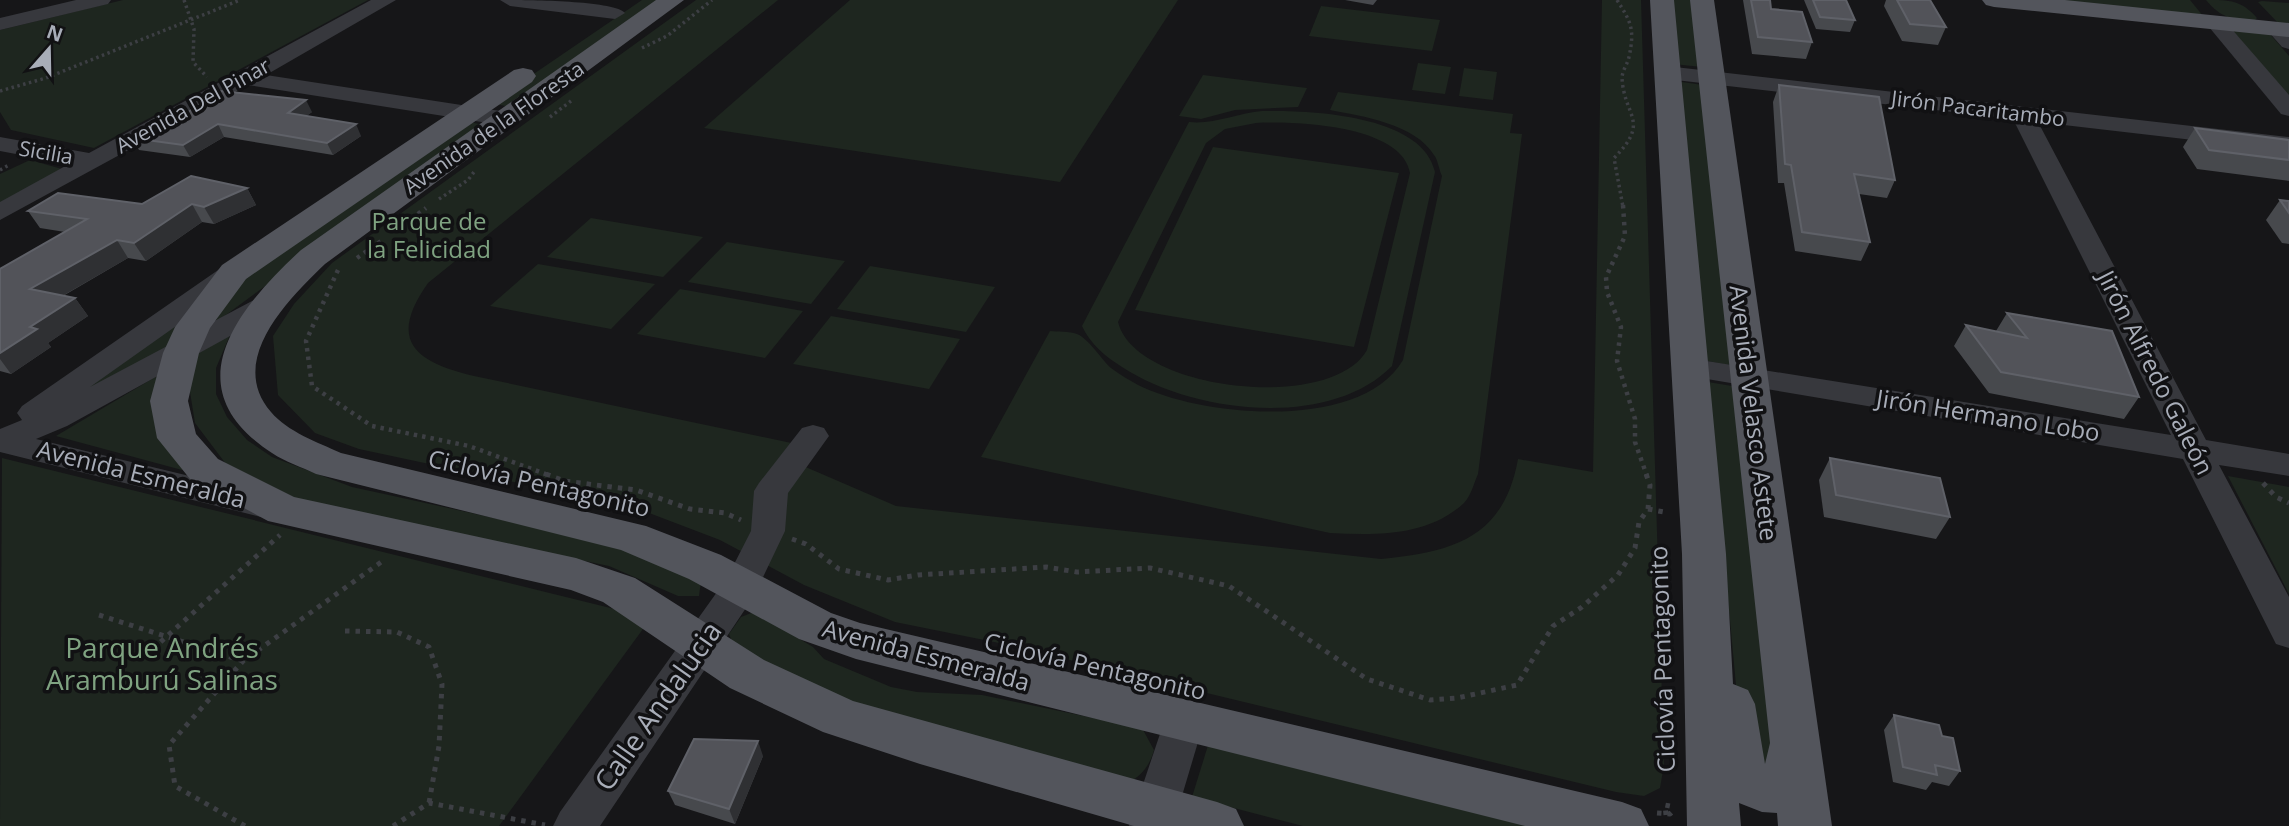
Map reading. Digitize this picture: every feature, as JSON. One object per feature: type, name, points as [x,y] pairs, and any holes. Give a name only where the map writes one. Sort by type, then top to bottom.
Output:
[{"type":"main road","name":"Avenida de la Floresta","points":[[262,307],[313,257],[672,0]]},
{"type":"main road","points":[[1662,0],[1704,554],[1714,826]]},
{"type":"main road","name":"Avenida Velasco Astete","points":[[1702,0],[1805,826]]},
{"type":"main road","points":[[1994,0],[2217,23],[2285,34]]},
{"type":"main road","points":[[2196,0],[2217,23]]},
{"type":"main road","points":[[2248,0],[2285,34]]},
{"type":"main road","name":"Avenida de la Floresta","points":[[181,353],[193,327],[234,272],[624,7]]},
{"type":"main road","name":"Avenida Esmeralda","points":[[262,307],[244,342],[237,366],[245,408],[271,437],[299,453],[330,464],[631,537],[705,567],[815,626],[856,641],[1184,722],[1634,819]]},
{"type":"main road","name":"Avenida Esmeralda","points":[[181,353],[169,401],[177,438],[205,468],[293,512],[576,575],[628,596],[699,645],[788,695],[840,717],[1154,818],[1217,826]]},
{"type":"main road","points":[[1704,554],[1740,769],[1744,778],[1765,791],[1777,791],[1790,783],[1792,714]]},
{"type":"street","points":[[0,24],[101,0]]},
{"type":"street","name":"Avenida Del Pinar","points":[[0,212],[386,0]]},
{"type":"street","points":[[510,0],[624,7]]},
{"type":"street","points":[[2217,23],[2289,109]]},
{"type":"street","name":"Jirón Pacaritambo","points":[[1666,72],[2289,145]]},
{"type":"street","points":[[235,83],[507,119]]},
{"type":"street","name":"Jirón Alfredo Galeón","points":[[2022,114],[2289,633]]},
{"type":"street","name":"Sicilia","points":[[0,144],[93,161]]},
{"type":"street","name":"Avenida de la Floresta","points":[[0,441],[38,409],[234,272]]},
{"type":"street","name":"Avenida de la Floresta","points":[[0,441],[56,419],[262,307]]},
{"type":"street","name":"Jirón Hermano Lobo","points":[[1688,367],[2289,465]]},
{"type":"street","points":[[768,531],[771,491],[813,436]]},
{"type":"street","name":"Avenida Esmeralda","points":[[0,441],[293,512]]},
{"type":"street","name":"Calle Andalucia","points":[[575,826],[741,586],[768,531]]},
{"type":"street","points":[[1154,818],[1184,722]]},
{"type":"path","points":[[184,0],[194,33],[191,57],[194,68],[235,83]]},
{"type":"path","points":[[0,91],[46,78],[240,0]]},
{"type":"path","points":[[638,50],[667,36],[712,0]]},
{"type":"path","points":[[342,267],[336,272],[317,322],[306,341],[312,386],[372,426],[469,446],[564,481],[636,490],[690,509],[725,513],[806,544],[839,569],[888,580],[918,575],[1046,567],[1077,572],[1150,568],[1229,586],[1367,679],[1430,699],[1457,698],[1517,685],[1553,626],[1582,607],[1618,575],[1635,548],[1639,522],[1648,509],[1650,485],[1634,442],[1635,419],[1617,361],[1621,327],[1607,292],[1606,277],[1618,245],[1625,236],[1622,188],[1614,158],[1626,146],[1635,126],[1622,76],[1629,57],[1632,23],[1617,0]]},
{"type":"path","points":[[543,121],[564,108],[577,94]]},
{"type":"path","points":[[407,221],[468,180],[479,166]]},
{"type":"path","points":[[347,263],[368,253],[387,236]]},
{"type":"path","points":[[1648,509],[1664,512]]},
{"type":"path","points":[[145,656],[293,512]]},
{"type":"path","points":[[245,826],[175,786],[169,745],[243,661],[414,539]]},
{"type":"path","points":[[99,615],[164,638],[243,661]]},
{"type":"path","points":[[345,631],[397,632],[429,647],[442,684],[439,746],[429,803]]},
{"type":"path","name":"Ciclovía Pentagonito","points":[[1634,819],[1670,814],[1685,797]]},
{"type":"path","points":[[393,826],[429,803],[550,826]]},
{"type":"green space","points":[[123,0],[368,0],[94,148],[11,130],[0,112],[0,30]]},
{"type":"green space","points":[[642,0],[661,0],[510,107],[491,103]]},
{"type":"green space","name":"Parque de la Felicidad","points":[[696,0],[778,0],[428,283],[416,303],[410,320],[409,334],[414,346],[423,356],[436,364],[474,376],[815,448],[801,465],[896,506],[1381,559],[1431,552],[1471,536],[1487,524],[1501,507],[1511,486],[1518,459],[1593,472],[1602,0],[1641,0],[1664,765],[1660,788],[1644,796],[1616,792],[1004,644],[895,622],[804,585],[720,540],[636,508],[359,449],[315,433],[278,395],[273,336],[294,304],[332,263]]},
{"type":"green space","points":[[850,0],[1178,0],[1060,182],[704,128]]},
{"type":"green space","points":[[1670,0],[1694,0],[1702,67],[1673,64]]},
{"type":"green space","points":[[2034,0],[2190,0],[2203,16]]},
{"type":"green space","points":[[2206,0],[2235,2],[2257,18],[2253,22],[2227,17]]},
{"type":"green space","points":[[2258,2],[2289,3],[2289,27],[2279,24]]},
{"type":"green space","points":[[1321,6],[1440,20],[1432,51],[1309,36]]},
{"type":"green space","points":[[2229,29],[2269,33],[2289,56],[2289,100]]},
{"type":"green space","points":[[1418,63],[1451,67],[1445,94],[1412,90]]},
{"type":"green space","points":[[1464,68],[1497,72],[1493,100],[1459,96]]},
{"type":"green space","points":[[1203,75],[1307,88],[1298,107],[1235,110],[1201,119],[1179,116]]},
{"type":"green space","points":[[1675,81],[1703,85],[1735,366],[1696,359]]},
{"type":"green space","points":[[1338,92],[1513,114],[1510,133],[1522,134],[1478,474],[1464,503],[1450,514],[1417,528],[1383,533],[1330,533],[981,457],[1050,331],[1077,334],[1111,368],[1138,385],[1200,405],[1279,412],[1318,408],[1353,399],[1382,383],[1403,360],[1442,176],[1434,155],[1414,136],[1387,123],[1330,110]]},
{"type":"green space","points":[[1253,112],[1334,115],[1387,127],[1409,138],[1426,153],[1435,172],[1392,366],[1365,386],[1333,400],[1297,407],[1260,408],[1222,404],[1185,395],[1151,383],[1116,363],[1094,344],[1082,326],[1189,122],[1207,122]],"holes":[[[1256,123],[1320,125],[1368,136],[1388,145],[1403,157],[1410,173],[1367,350],[1347,370],[1316,382],[1277,387],[1236,386],[1195,378],[1159,364],[1132,346],[1118,322],[1206,143],[1225,129]]]},
{"type":"green space","points":[[470,122],[483,125],[215,323],[226,297],[250,270]]},
{"type":"green space","points":[[1213,147],[1399,173],[1354,347],[1135,310]]},
{"type":"green space","points":[[30,160],[62,169],[0,204],[0,174]]},
{"type":"green space","points":[[591,218],[703,237],[663,277],[547,257]]},
{"type":"green space","points":[[727,242],[845,261],[811,304],[688,282]]},
{"type":"green space","points":[[538,264],[655,284],[611,329],[490,306]]},
{"type":"green space","points":[[870,266],[995,287],[966,332],[837,309]]},
{"type":"green space","points":[[680,289],[803,311],[765,358],[637,334]]},
{"type":"green space","points":[[831,316],[960,339],[929,389],[793,364]]},
{"type":"green space","points":[[184,319],[172,352],[57,409]]},
{"type":"green space","points":[[230,335],[216,368],[216,394],[227,417],[247,440],[272,457],[352,487],[609,543],[701,581],[699,596],[678,596],[609,566],[324,507],[277,494],[229,468],[195,423],[185,361]]},
{"type":"green space","points":[[157,376],[186,466],[182,470],[56,436]]},
{"type":"green space","points":[[1708,382],[1732,386],[1776,767],[1743,761]]},
{"type":"green space","name":"Parque Andrés Aramburú Salinas","points":[[2,458],[651,618],[499,826],[0,826]]},
{"type":"green space","points":[[2228,476],[2289,487],[2289,594]]},
{"type":"green space","points":[[754,612],[813,647],[824,659],[891,687],[917,692],[982,695],[1142,728],[1154,750],[1152,756],[1143,771],[1123,786],[831,699],[733,644],[729,634],[741,617]]},
{"type":"green space","points":[[1210,739],[1554,826],[1303,826],[1192,797]]},
{"type":"building","points":[[1751,0],[1770,0],[1771,9],[1802,12],[1812,42],[1758,37]]},
{"type":"building","points":[[1813,0],[1846,0],[1855,20],[1820,17]]},
{"type":"building","points":[[1897,0],[1930,0],[1946,27],[1910,24]]},
{"type":"building","points":[[1779,85],[1879,97],[1895,180],[1854,174],[1870,242],[1802,232],[1791,165],[1785,164]]},
{"type":"building","points":[[221,91],[306,100],[288,113],[356,124],[327,143],[218,124],[183,145],[132,138],[177,119]]},
{"type":"building","points":[[2195,128],[2289,140],[2289,160],[2209,150]]},
{"type":"building","points":[[191,176],[247,188],[204,207],[192,204],[134,243],[117,240],[30,289],[75,298],[30,327],[37,329],[0,353],[0,269],[87,219],[28,211],[58,193],[142,204]]},
{"type":"building","points":[[2280,200],[2289,201],[2289,213]]},
{"type":"building","points":[[2007,313],[2112,331],[2139,397],[2001,372],[1966,325],[2027,338]]},
{"type":"building","points":[[1830,458],[1940,478],[1950,517],[1836,495]]},
{"type":"building","points":[[1894,715],[1939,725],[1942,736],[1953,738],[1960,771],[1935,765],[1937,775],[1903,767]]},
{"type":"building","points":[[694,739],[758,741],[729,809],[668,791]]}]
